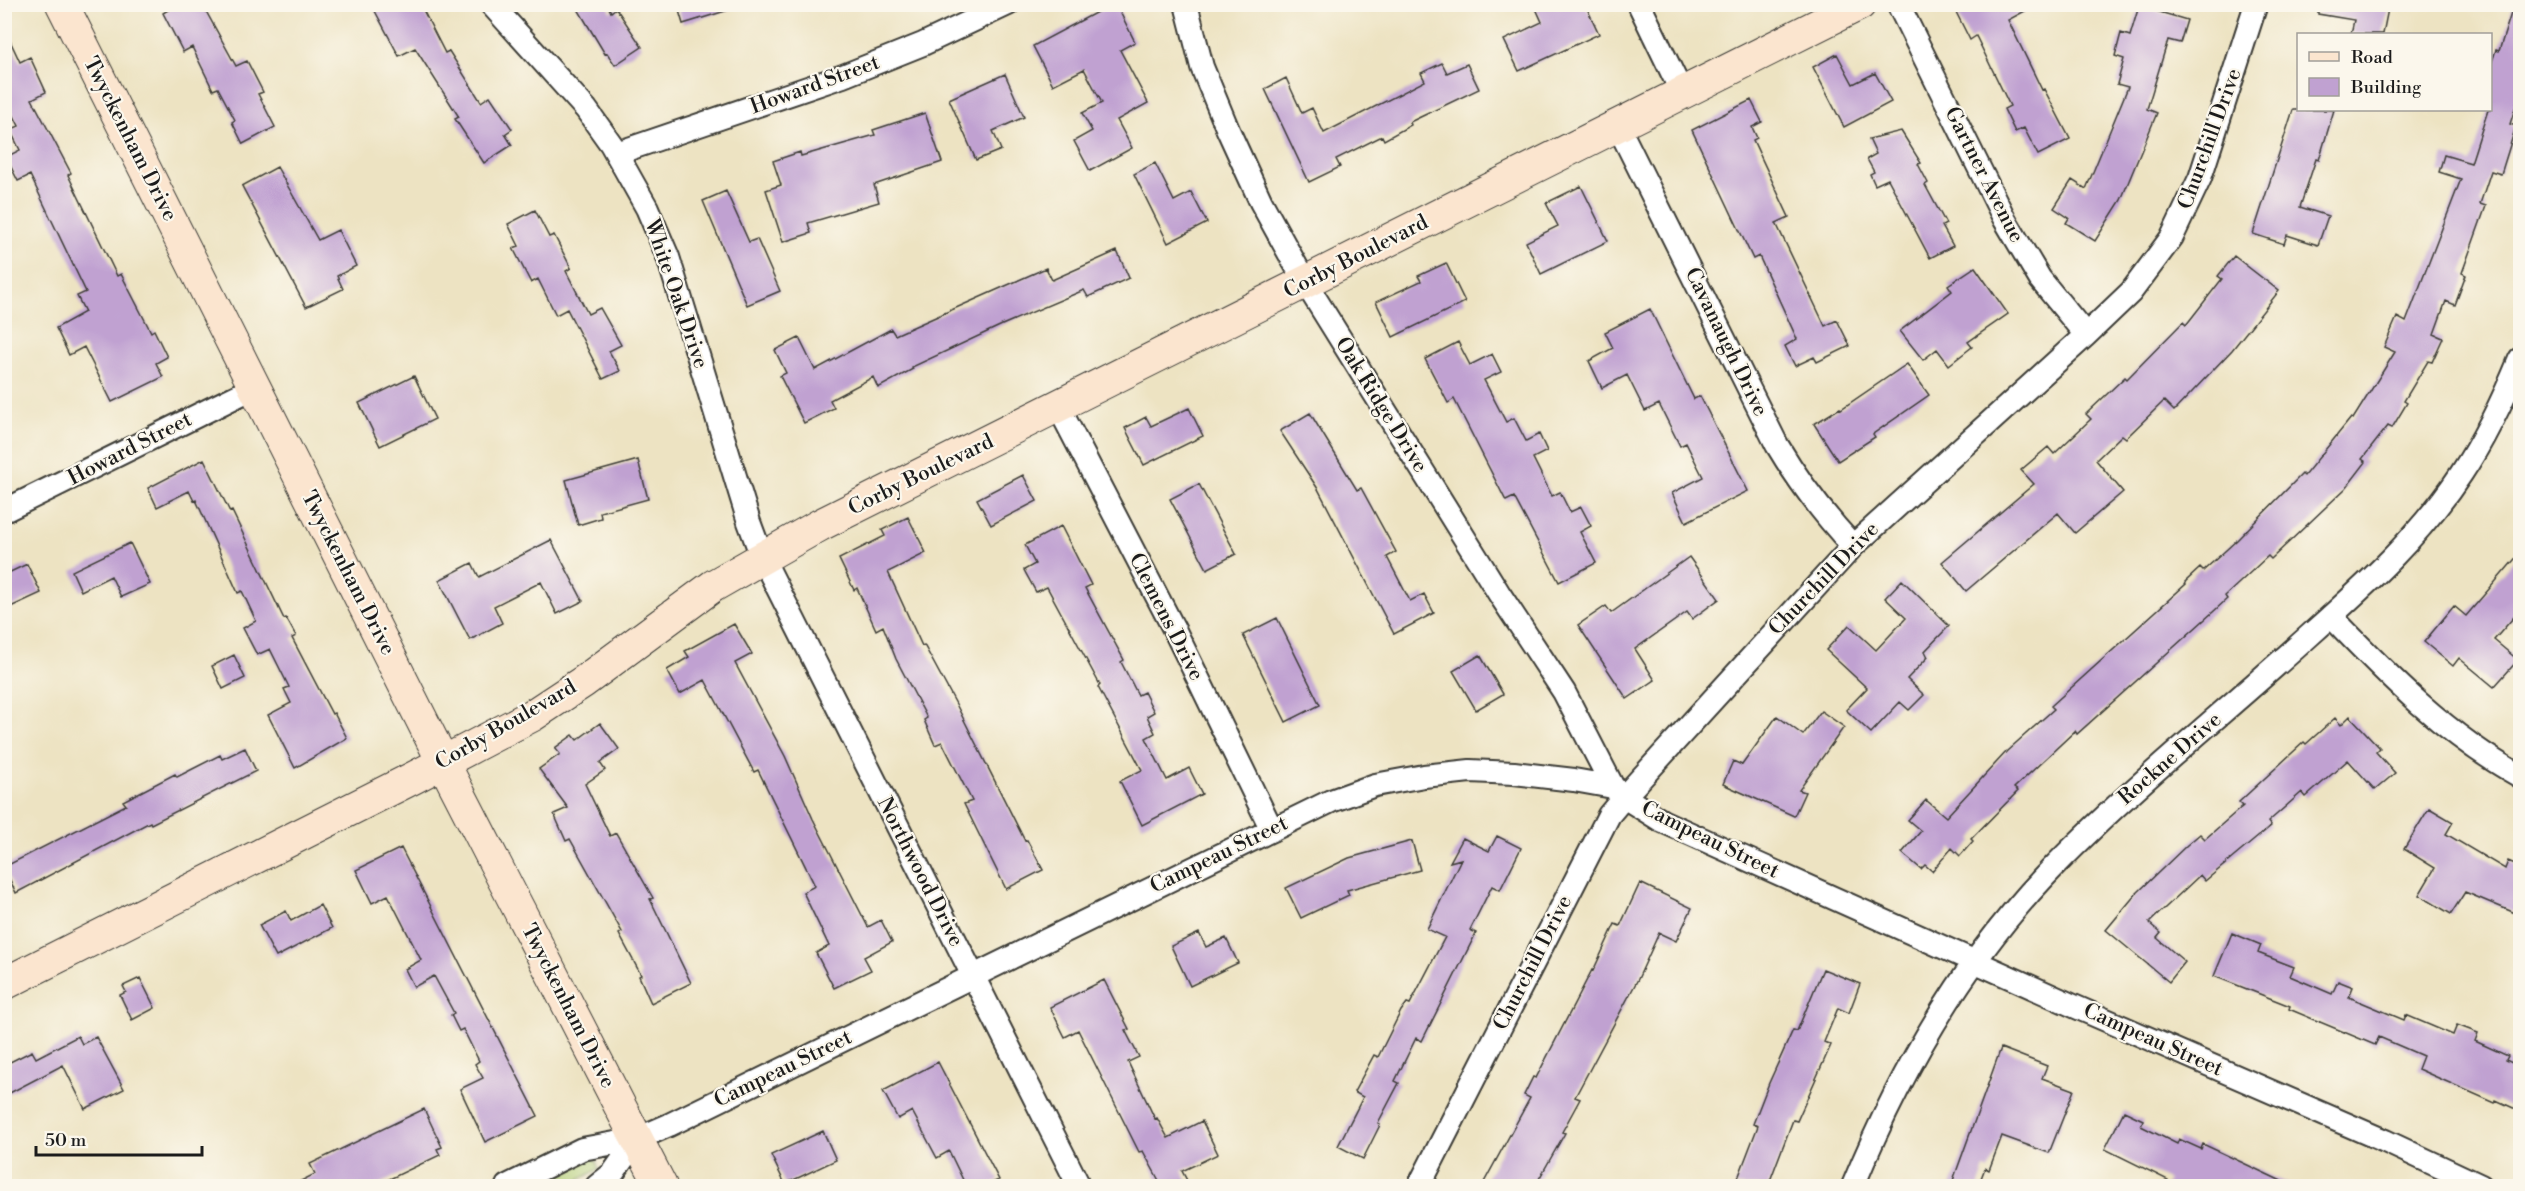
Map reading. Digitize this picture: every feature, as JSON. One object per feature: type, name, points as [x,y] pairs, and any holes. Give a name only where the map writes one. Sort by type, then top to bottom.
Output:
[{"type":"street","name":"Twyckenham Drive","points":[[62,4],[442,762],[661,1186]]},
{"type":"street","name":"White Oak Drive","points":[[491,4],[567,87],[617,153],[647,208],[668,257],[749,522],[762,557]]},
{"type":"street","name":"Howard Street","points":[[617,153],[843,76],[923,44],[1008,4]]},
{"type":"street","name":"Oak Ridge Drive","points":[[1186,4],[1202,67],[1261,202],[1305,282],[1500,595],[1564,692],[1618,792]]},
{"type":"street","points":[[1639,4],[1682,93]]},
{"type":"street","name":"Corby Boulevard","points":[[4,984],[533,715],[713,586],[820,525],[1860,4]]},
{"type":"street","name":"Gartner Avenue","points":[[1898,4],[2005,220],[2040,279],[2086,335]]},
{"type":"street","name":"Churchill Drive","points":[[1419,1186],[1609,815],[1618,792],[1853,546],[2131,292],[2172,237],[2200,178],[2256,4]]},
{"type":"street","name":"Cavanaugh Drive","points":[[1618,126],[1777,445],[1817,506],[1853,546]]},
{"type":"street","name":"Rockne Drive","points":[[1853,1186],[1895,1093],[1922,1042],[1974,960],[2045,876],[2108,814],[2380,572],[2422,525],[2460,475],[2486,433],[2520,358]]},
{"type":"street","name":"Howard Street","points":[[4,512],[255,387]]},
{"type":"street","name":"Clemens Drive","points":[[1058,406],[1175,631],[1272,830]]},
{"type":"street","name":"Northwood Drive","points":[[762,557],[1079,1186]]},
{"type":"street","points":[[2331,616],[2386,673],[2424,708],[2470,744],[2520,776]]},
{"type":"street","name":"Campeau Street","points":[[507,1186],[582,1149],[637,1139],[1331,801],[1375,785],[1470,771],[1514,773],[1574,780],[1618,792],[1662,821],[2385,1141],[2481,1186]]},
{"type":"street","name":"Campeau Street","points":[[597,1186],[613,1173],[637,1139]]},
{"type":"green space","points":[[591,1157],[596,1160],[599,1169],[568,1186],[524,1186],[572,1162]]},
{"type":"building","points":[[178,4],[202,4],[236,66],[247,61],[263,92],[258,94],[275,127],[243,144],[232,122],[235,120],[218,88],[213,90],[192,47],[183,52],[163,13]]},
{"type":"building","points":[[387,4],[420,4],[445,53],[449,51],[481,102],[490,96],[512,129],[505,134],[512,145],[484,163],[455,119],[459,117],[415,48],[399,56],[375,11]]},
{"type":"building","points":[[575,4],[607,4],[611,12],[616,8],[642,47],[615,65],[607,53],[605,54]]},
{"type":"building","points":[[677,4],[731,4],[732,9],[683,24]]},
{"type":"building","points":[[1112,4],[1116,4],[1135,42],[1120,50],[1148,103],[1117,120],[1132,148],[1090,171],[1074,141],[1092,131],[1082,113],[1102,103],[1084,69],[1053,85],[1033,46]]},
{"type":"building","points":[[1534,4],[1585,4],[1599,34],[1519,71],[1504,40],[1542,22]]},
{"type":"building","points":[[1952,4],[2038,4],[2008,20],[2042,90],[2044,89],[2070,139],[2038,155],[2024,128],[2015,132],[2004,109],[2010,106],[1976,36],[1970,40]]},
{"type":"building","points":[[2318,4],[2389,4],[2383,33],[2351,33],[2354,20],[2318,14]]},
{"type":"building","points":[[2514,4],[2520,4],[2520,93],[2510,124],[2516,126],[2501,174],[2491,171],[2480,204],[2486,206],[2462,273],[2466,275],[2455,305],[2446,301],[2434,334],[2443,338],[2432,362],[2428,361],[2404,401],[2407,403],[2392,428],[2388,426],[2362,459],[2366,462],[2346,488],[2271,559],[2268,556],[2225,596],[2227,599],[2213,612],[2077,734],[2075,731],[2014,788],[2018,791],[1971,839],[1973,841],[1960,856],[1952,848],[1932,871],[1925,865],[1921,869],[1902,853],[1921,831],[1908,820],[1926,800],[1946,817],[2007,751],[2054,709],[2051,706],[2186,584],[2185,582],[2200,568],[2203,571],[2237,540],[2302,474],[2304,476],[2351,418],[2353,419],[2395,352],[2384,347],[2397,317],[2406,322],[2461,179],[2439,172],[2444,155],[2471,163],[2488,111],[2492,111],[2492,61],[2496,50],[2499,51]]},
{"type":"building","points":[[2139,6],[2187,20],[2180,43],[2168,40],[2147,109],[2157,113],[2121,200],[2095,241],[2066,223],[2069,218],[2054,208],[2072,180],[2086,189],[2128,87],[2117,84],[2124,59],[2115,56],[2121,33],[2130,36]]},
{"type":"building","points":[[4,28],[20,62],[30,57],[46,92],[32,99],[71,173],[68,175],[117,276],[121,274],[151,332],[154,330],[167,357],[156,363],[163,377],[112,402],[84,347],[69,355],[56,328],[85,312],[77,296],[86,292],[30,175],[18,181],[6,157],[20,150],[10,130],[19,126],[4,96]]},
{"type":"building","points":[[1837,54],[1853,84],[1875,73],[1891,102],[1844,127],[1813,67]]},
{"type":"building","points":[[1442,63],[1447,73],[1467,64],[1479,89],[1410,122],[1411,125],[1384,140],[1382,136],[1336,159],[1340,167],[1309,182],[1265,89],[1286,78],[1302,113],[1312,108],[1324,133],[1425,81],[1421,73]]},
{"type":"building","points":[[1005,74],[1024,117],[993,131],[1001,150],[976,160],[949,99]]},
{"type":"building","points":[[1751,100],[1762,122],[1752,127],[1757,138],[1753,140],[1789,217],[1776,223],[1825,326],[1837,320],[1850,346],[1817,362],[1814,357],[1795,366],[1785,346],[1797,339],[1759,256],[1753,259],[1692,130]]},
{"type":"building","points":[[2293,110],[2334,111],[2319,160],[2316,159],[2300,207],[2328,216],[2318,245],[2287,235],[2284,244],[2253,234]]},
{"type":"building","points":[[925,113],[942,162],[874,185],[879,202],[808,223],[811,233],[783,242],[766,190],[781,185],[773,161],[800,152],[801,156],[875,135],[873,130]]},
{"type":"building","points":[[1901,131],[1921,163],[1918,164],[1928,183],[1925,185],[1946,224],[1942,226],[1953,246],[1930,258],[1888,179],[1875,185],[1870,174],[1874,172],[1867,159],[1876,154],[1869,139]]},
{"type":"building","points":[[1155,163],[1174,201],[1191,192],[1207,223],[1168,243],[1134,174]]},
{"type":"building","points":[[277,167],[318,240],[338,230],[356,266],[337,276],[343,289],[306,307],[242,186]]},
{"type":"building","points":[[1581,186],[1608,241],[1541,274],[1526,242],[1558,226],[1546,203]]},
{"type":"building","points":[[726,191],[749,242],[757,239],[780,291],[747,305],[703,201]]},
{"type":"building","points":[[535,210],[549,237],[554,235],[571,268],[566,271],[588,314],[600,308],[621,345],[609,351],[620,371],[603,379],[567,309],[556,315],[538,279],[531,283],[513,248],[519,246],[508,224]]},
{"type":"building","points":[[1117,251],[1129,278],[1088,297],[1084,290],[1002,325],[912,367],[913,369],[878,388],[873,377],[830,400],[834,408],[804,423],[780,376],[786,373],[775,350],[799,338],[815,370],[891,329],[895,335],[1046,268],[1052,280]]},
{"type":"building","points":[[2234,256],[2279,291],[2232,350],[2174,411],[2164,401],[2126,438],[2122,435],[2096,460],[2123,492],[2075,533],[2058,513],[1966,591],[1942,562],[2034,484],[2021,470],[2048,447],[2054,454],[2091,419],[2086,414],[2125,377],[2127,379],[2183,322],[2186,325],[2222,279],[2218,276]]},
{"type":"building","points":[[1446,263],[1465,302],[1393,337],[1376,302],[1421,281],[1418,276]]},
{"type":"building","points":[[1975,267],[2008,314],[1968,342],[1972,347],[1949,365],[1937,349],[1923,360],[1900,331],[1952,291],[1948,285]]},
{"type":"building","points":[[1650,309],[1694,399],[1700,396],[1748,491],[1686,522],[1672,493],[1703,477],[1686,443],[1680,446],[1659,404],[1645,411],[1627,375],[1602,388],[1589,361],[1613,348],[1605,332]]},
{"type":"building","points":[[1458,342],[1470,365],[1492,354],[1501,372],[1484,380],[1506,422],[1514,418],[1526,441],[1539,434],[1547,451],[1533,458],[1552,496],[1560,492],[1570,512],[1581,507],[1591,526],[1580,532],[1596,563],[1559,582],[1514,497],[1506,501],[1454,399],[1448,403],[1425,359]]},
{"type":"building","points":[[1907,364],[1929,395],[1873,434],[1875,437],[1838,461],[1814,424],[1841,409]]},
{"type":"building","points":[[414,376],[435,419],[380,446],[359,403]]},
{"type":"building","points":[[1189,408],[1203,436],[1144,465],[1125,428],[1146,417],[1151,426]]},
{"type":"building","points":[[1310,413],[1357,490],[1361,488],[1396,552],[1387,557],[1410,601],[1424,594],[1434,613],[1394,634],[1318,489],[1280,431]]},
{"type":"building","points":[[204,459],[284,619],[286,618],[296,636],[292,638],[347,738],[295,768],[268,715],[291,703],[284,689],[289,687],[270,649],[257,655],[243,628],[256,621],[242,591],[238,593],[196,500],[194,501],[189,491],[157,507],[148,488]]},
{"type":"building","points":[[638,460],[648,499],[600,512],[601,518],[578,525],[566,480]]},
{"type":"building","points":[[1023,475],[1037,501],[991,525],[977,499]]},
{"type":"building","points":[[1199,484],[1236,554],[1207,569],[1170,499]]},
{"type":"building","points":[[908,517],[926,553],[888,572],[922,646],[924,645],[956,704],[1025,841],[1027,840],[1043,870],[1006,889],[964,804],[972,801],[942,742],[935,745],[924,720],[927,718],[896,659],[883,626],[876,630],[857,588],[854,590],[839,559],[885,536],[882,530]]},
{"type":"building","points":[[1061,526],[1091,585],[1085,588],[1124,660],[1121,662],[1138,695],[1144,692],[1154,712],[1147,716],[1155,733],[1146,738],[1167,780],[1189,768],[1202,794],[1142,825],[1120,781],[1142,770],[1098,687],[1100,685],[1047,587],[1036,592],[1024,570],[1035,564],[1025,545]]},
{"type":"building","points":[[551,540],[583,601],[557,614],[541,582],[494,606],[502,623],[470,640],[439,580],[472,563],[479,577]]},
{"type":"building","points":[[130,543],[150,584],[121,597],[111,576],[81,591],[72,571]]},
{"type":"building","points":[[2520,553],[2520,610],[2494,640],[2518,660],[2494,687],[2459,658],[2453,666],[2424,642],[2454,606],[2466,616]]},
{"type":"building","points":[[1689,557],[1719,599],[1692,619],[1687,612],[1635,649],[1655,680],[1627,699],[1578,625],[1606,606],[1611,613]]},
{"type":"building","points":[[27,564],[41,593],[4,610],[4,575]]},
{"type":"building","points":[[1902,580],[1949,626],[1925,651],[1928,657],[1907,679],[1924,695],[1909,710],[1900,702],[1871,733],[1846,710],[1867,688],[1826,650],[1849,625],[1876,650],[1906,618],[1885,598]]},
{"type":"building","points":[[1277,618],[1320,705],[1286,722],[1243,635]]},
{"type":"building","points":[[734,624],[752,654],[735,663],[785,756],[813,819],[868,927],[881,920],[892,942],[864,957],[871,970],[834,988],[816,953],[829,946],[803,892],[815,886],[758,770],[754,772],[705,680],[680,694],[667,670],[689,657],[685,651]]},
{"type":"building","points":[[234,655],[245,678],[223,689],[212,666]]},
{"type":"building","points":[[1480,655],[1503,694],[1476,710],[1453,671]]},
{"type":"building","points":[[1821,711],[1844,727],[1799,790],[1805,792],[1794,816],[1723,784],[1733,761],[1742,765],[1777,716],[1803,735]]},
{"type":"building","points":[[2350,716],[2380,748],[2376,752],[2395,773],[2375,790],[2348,760],[2306,797],[2302,792],[2268,822],[2271,826],[2205,881],[2200,875],[2149,923],[2161,933],[2157,938],[2185,962],[2169,982],[2106,930],[2136,894],[2187,845],[2200,834],[2205,839],[2243,806],[2239,802],[2304,742],[2306,744],[2335,718],[2341,725]]},
{"type":"building","points":[[600,723],[619,749],[600,763],[605,770],[585,784],[610,836],[616,833],[653,898],[650,899],[691,983],[651,1003],[639,976],[641,975],[619,934],[622,932],[570,839],[566,841],[554,814],[568,808],[539,769],[560,754],[555,748],[573,735],[577,740]]},
{"type":"building","points":[[245,748],[256,771],[151,824],[150,822],[16,893],[4,867],[126,805],[123,801],[175,774],[177,777],[220,755],[222,759]]},
{"type":"building","points":[[2429,808],[2453,822],[2446,834],[2505,869],[2508,861],[2520,866],[2520,915],[2465,892],[2451,914],[2419,895],[2435,868],[2404,849]]},
{"type":"building","points":[[1497,836],[1521,848],[1500,890],[1492,886],[1470,930],[1476,933],[1422,1041],[1416,1038],[1395,1081],[1399,1083],[1378,1123],[1380,1125],[1363,1159],[1338,1146],[1363,1097],[1354,1092],[1374,1055],[1378,1057],[1401,1011],[1407,1003],[1410,1004],[1445,937],[1427,929],[1461,859],[1450,862],[1463,838],[1489,851]]},
{"type":"building","points":[[1412,841],[1420,870],[1347,890],[1349,895],[1301,918],[1286,888],[1349,858]]},
{"type":"building","points":[[401,848],[538,1116],[485,1142],[460,1089],[483,1078],[475,1064],[479,1061],[463,1029],[459,1031],[451,1015],[454,1013],[434,976],[414,987],[405,969],[421,960],[388,895],[372,903],[356,870]]},
{"type":"building","points":[[1640,883],[1692,908],[1676,941],[1659,933],[1638,979],[1575,1097],[1580,1099],[1562,1132],[1565,1133],[1535,1186],[1482,1186],[1530,1098],[1524,1095],[1533,1077],[1536,1078],[1593,971],[1615,924],[1620,926]]},
{"type":"building","points":[[320,905],[332,928],[276,957],[259,925],[286,911],[291,921]]},
{"type":"building","points":[[1199,933],[1206,947],[1226,938],[1238,963],[1190,986],[1171,946]]},
{"type":"building","points":[[2232,933],[2261,945],[2258,953],[2294,967],[2290,976],[2332,994],[2338,981],[2353,987],[2349,997],[2404,1020],[2406,1015],[2453,1035],[2457,1025],[2478,1033],[2475,1041],[2508,1056],[2506,1060],[2520,1067],[2520,1111],[2496,1100],[2495,1103],[2418,1069],[2423,1056],[2379,1037],[2375,1045],[2289,1009],[2290,1006],[2214,976]]},
{"type":"building","points":[[1823,969],[1860,984],[1849,1013],[1838,1008],[1824,1042],[1831,1045],[1797,1121],[1793,1120],[1768,1186],[1735,1186],[1758,1126],[1753,1124],[1769,1083],[1793,1030],[1797,1031]]},
{"type":"building","points":[[140,978],[155,1008],[132,1020],[120,995],[126,992],[123,986]]},
{"type":"building","points":[[1104,980],[1129,1029],[1125,1030],[1139,1057],[1128,1062],[1155,1119],[1157,1118],[1168,1138],[1202,1121],[1218,1154],[1182,1171],[1190,1186],[1162,1186],[1143,1151],[1139,1152],[1078,1030],[1065,1037],[1050,1007]]},
{"type":"building","points":[[78,1036],[82,1044],[96,1037],[124,1089],[85,1109],[63,1065],[4,1096],[4,1065],[32,1051],[36,1058]]},
{"type":"building","points":[[2001,1048],[2047,1066],[2042,1078],[2074,1090],[2049,1153],[2002,1136],[1989,1170],[1985,1168],[1978,1186],[1951,1186]]},
{"type":"building","points":[[938,1062],[999,1180],[985,1186],[966,1186],[949,1151],[937,1158],[912,1111],[898,1119],[883,1091]]},
{"type":"building","points":[[424,1109],[442,1147],[437,1149],[440,1155],[375,1186],[291,1186],[315,1174],[310,1164]]},
{"type":"building","points":[[2124,1111],[2143,1120],[2141,1126],[2177,1144],[2179,1139],[2201,1149],[2203,1144],[2292,1186],[2165,1186],[2168,1180],[2105,1149]]},
{"type":"building","points":[[823,1131],[836,1160],[785,1184],[771,1155]]}]
